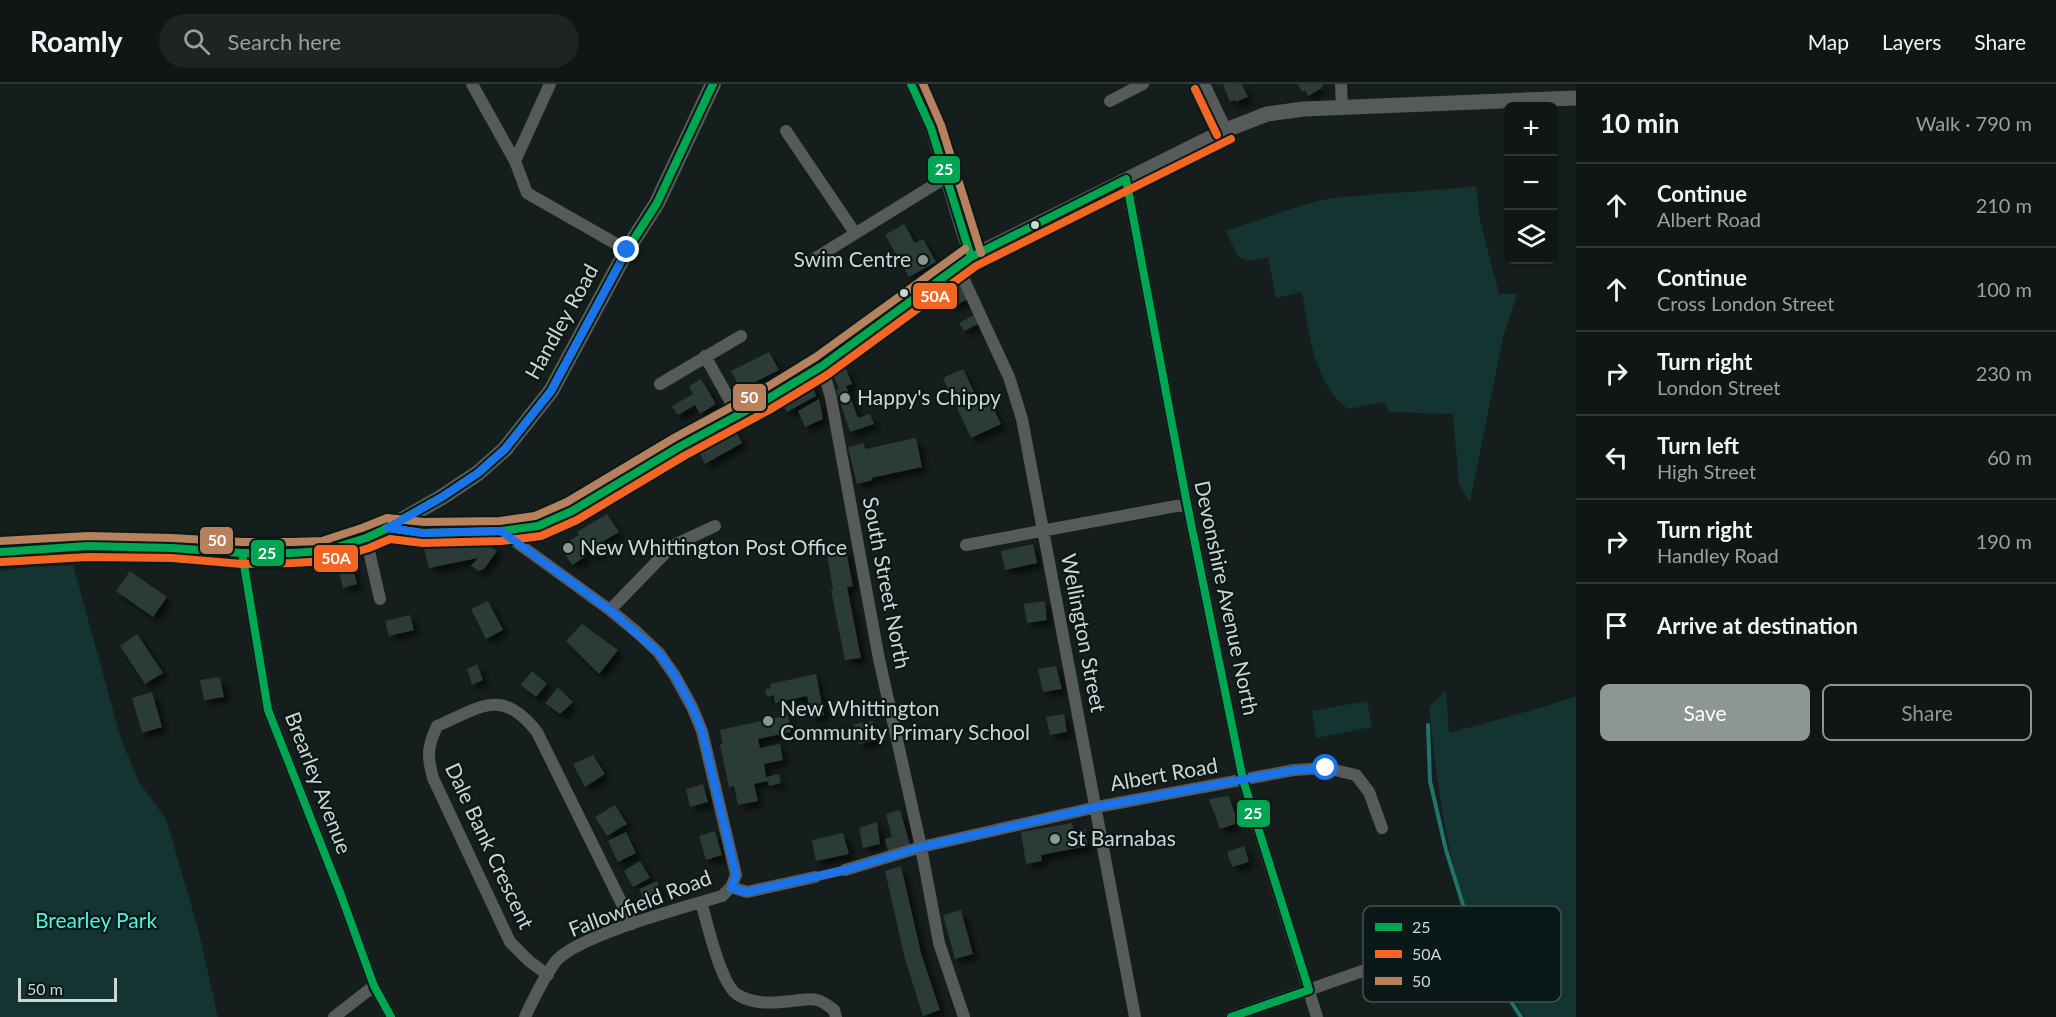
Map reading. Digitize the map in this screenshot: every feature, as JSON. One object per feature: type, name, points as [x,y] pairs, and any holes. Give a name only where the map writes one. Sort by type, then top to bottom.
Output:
[{"type":"main road","name":"Handley Road","points":[[0,552],[88,546],[172,548],[242,553],[324,551],[366,538],[388,528],[442,497],[478,473],[505,449],[551,391],[627,250],[657,203],[713,84]]},
{"type":"street","points":[[472,84],[516,161],[527,193],[627,250]]},
{"type":"street","points":[[516,161],[550,84]]},
{"type":"street","points":[[911,84],[931,128],[971,257]]},
{"type":"street","points":[[1110,101],[1143,84]]},
{"type":"street","points":[[1204,84],[1226,130]]},
{"type":"street","points":[[1341,84],[1342,108]]},
{"type":"street","points":[[388,528],[423,533],[501,531],[538,526],[572,511],[822,366],[971,257],[1226,130],[1267,114],[1342,108],[1576,98]]},
{"type":"street","points":[[786,131],[855,233]]},
{"type":"street","points":[[814,259],[945,178]]},
{"type":"street","name":"Devonshire Avenue North","points":[[1126,179],[1187,504],[1244,780],[1317,1017]]},
{"type":"street","name":"Wellington Street","points":[[958,267],[1009,377],[1022,419],[1135,1017]]},
{"type":"street","points":[[660,384],[741,336]]},
{"type":"street","points":[[705,356],[738,415]]},
{"type":"street","name":"South Street North","points":[[822,366],[831,398],[879,659],[921,847],[939,943],[964,1017]]},
{"type":"street","points":[[966,545],[1187,504]]},
{"type":"street","points":[[610,610],[672,546],[715,526]]},
{"type":"street","points":[[501,531],[610,610],[659,653],[675,676],[702,731],[736,875],[731,888],[747,892],[845,870]]},
{"type":"street","points":[[366,538],[380,599]]},
{"type":"street","name":"Brearley Avenue","points":[[242,553],[268,710],[374,986],[392,1017]]},
{"type":"street","name":"Dale Bank Crescent","points":[[548,975],[529,961],[510,942],[433,778],[427,758],[429,742],[437,726],[483,706],[504,705],[524,715],[537,732],[632,924]]},
{"type":"street","name":"Albert Road","points":[[845,870],[921,847],[1096,807],[1294,770],[1326,768],[1356,775],[1369,792],[1382,828]]},
{"type":"street","name":"Fallowfield Road","points":[[525,1017],[538,988],[558,960],[579,945],[632,924],[722,896],[731,888]]},
{"type":"street","points":[[701,902],[724,977],[736,995],[754,1002],[774,1003],[821,999],[834,1010],[836,1017]]},
{"type":"street","points":[[1231,1017],[1363,971]]},
{"type":"street","points":[[334,1017],[374,986]]},
{"type":"green space","points":[[1476,186],[1480,220],[1499,294],[1517,294],[1503,337],[1470,502],[1459,485],[1453,414],[1388,412],[1384,402],[1348,409],[1327,385],[1314,356],[1302,292],[1276,298],[1268,257],[1249,261],[1238,257],[1226,231],[1332,198]]},
{"type":"green space","name":"Brearley Park","points":[[73,565],[121,739],[139,782],[166,819],[199,932],[218,1017],[0,1017],[0,571]]},
{"type":"green space","points":[[1446,691],[1449,733],[1576,696],[1576,1017],[1525,1017],[1515,1002],[1561,1002],[1561,906],[1466,906],[1444,823],[1429,707]]},
{"type":"green space","points":[[1367,701],[1372,727],[1316,738],[1312,711]]},
{"type":"building","points":[[1223,84],[1242,84],[1248,97],[1230,102]]},
{"type":"building","points":[[1298,84],[1325,84],[1308,96],[1305,90],[1302,92]]},
{"type":"building","points":[[904,224],[915,243],[923,239],[936,262],[909,277],[885,235]]},
{"type":"building","points":[[956,277],[967,300],[950,307],[940,287]]},
{"type":"building","points":[[974,315],[978,324],[964,331],[959,323]]},
{"type":"building","points":[[769,352],[779,370],[741,389],[731,371]]},
{"type":"building","points":[[845,366],[852,384],[846,386],[858,418],[870,414],[874,424],[850,432],[832,371]]},
{"type":"building","points":[[963,369],[979,402],[988,398],[1001,424],[971,438],[943,378]]},
{"type":"building","points":[[701,379],[716,404],[700,414],[695,405],[678,415],[672,406],[693,394],[689,386]]},
{"type":"building","points":[[810,379],[816,396],[787,412],[778,398]]},
{"type":"building","points":[[819,399],[823,419],[805,427],[798,411]]},
{"type":"building","points":[[733,426],[742,443],[705,464],[696,447]]},
{"type":"building","points":[[916,438],[922,467],[871,478],[873,480],[857,484],[848,447],[864,443],[865,449]]},
{"type":"building","points":[[607,514],[619,532],[599,544],[603,550],[593,557],[587,548],[583,551],[586,556],[572,565],[560,546],[579,535],[577,532]]},
{"type":"building","points":[[483,541],[497,551],[484,569],[479,571],[471,566],[478,558],[429,568],[424,548]]},
{"type":"building","points":[[1033,544],[1037,563],[1005,570],[1001,551]]},
{"type":"building","points":[[846,550],[853,586],[847,587],[861,658],[845,660],[831,590],[833,589],[827,554]]},
{"type":"building","points":[[352,565],[357,584],[343,588],[338,569]]},
{"type":"building","points":[[130,571],[167,597],[153,617],[116,591]]},
{"type":"building","points":[[488,601],[503,630],[486,639],[471,609]]},
{"type":"building","points":[[1045,601],[1047,620],[1027,623],[1024,604]]},
{"type":"building","points":[[410,615],[414,630],[389,636],[385,621]]},
{"type":"building","points":[[582,624],[618,650],[599,674],[566,641]]},
{"type":"building","points":[[137,634],[163,673],[145,684],[120,646]]},
{"type":"building","points":[[477,664],[483,680],[472,685],[467,669]]},
{"type":"building","points":[[1056,666],[1062,689],[1043,692],[1038,669]]},
{"type":"building","points":[[532,671],[547,684],[536,697],[521,685]]},
{"type":"building","points":[[816,674],[824,715],[812,718],[807,696],[775,703],[774,695],[767,697],[765,689],[771,688],[770,684]]},
{"type":"building","points":[[220,677],[224,697],[204,700],[200,680]]},
{"type":"building","points":[[558,688],[573,702],[560,714],[545,703]]},
{"type":"building","points":[[152,692],[162,727],[142,733],[132,698]]},
{"type":"building","points":[[1064,714],[1067,732],[1050,735],[1046,717]]},
{"type":"building","points":[[788,715],[791,732],[758,739],[760,748],[780,744],[783,760],[764,764],[766,777],[779,774],[781,783],[769,786],[768,781],[754,784],[758,801],[738,805],[734,786],[729,788],[720,744],[723,744],[720,730]]},
{"type":"building","points":[[873,721],[877,740],[859,744],[854,724]]},
{"type":"building","points":[[593,755],[605,774],[585,787],[573,764]]},
{"type":"building","points":[[703,784],[708,802],[690,807],[686,789]]},
{"type":"building","points":[[1229,796],[1238,823],[1220,829],[1209,799]]},
{"type":"building","points":[[615,805],[627,824],[607,836],[595,817]]},
{"type":"building","points":[[900,810],[910,845],[888,851],[885,839],[892,837],[886,814]]},
{"type":"building","points":[[877,822],[880,844],[863,848],[859,828]]},
{"type":"building","name":"St Barnabas","points":[[1072,823],[1074,831],[1085,829],[1088,846],[1041,855],[1042,861],[1026,864],[1021,832]]},
{"type":"building","points":[[715,831],[722,855],[706,860],[699,836]]},
{"type":"building","points":[[626,832],[636,853],[618,862],[608,841]]},
{"type":"building","points":[[843,833],[849,854],[816,861],[812,840]]},
{"type":"building","points":[[1244,846],[1249,862],[1232,867],[1227,852]]},
{"type":"building","points":[[640,861],[650,878],[633,887],[624,871]]},
{"type":"building","points":[[901,866],[921,953],[940,1010],[923,1016],[905,959],[885,871]]},
{"type":"building","points":[[657,881],[661,893],[644,900],[639,889]]},
{"type":"building","points":[[961,910],[973,954],[955,959],[943,915]]},
{"type":"waterway","points":[[1428,725],[1430,781],[1446,850],[1463,906]]},
{"type":"waterway","points":[[1511,1002],[1521,1017]]},
{"type":"transit line","name":"25","points":[[381,531],[442,497],[478,473],[505,449],[551,391],[627,250],[657,203],[713,84]]},
{"type":"transit line","name":"25","points":[[911,84],[931,128],[971,257]]},
{"type":"transit line","name":"50","points":[[923,84],[941,125],[981,253]]},
{"type":"transit line","name":"50A","points":[[1195,89],[1217,135]]},
{"type":"transit line","name":"50A","points":[[1,562],[88,557],[172,558],[242,564],[293,563],[327,561],[390,539],[423,543],[501,541],[541,536],[577,520],[827,375],[976,266],[1231,139]]},
{"type":"transit line","name":"25","points":[[0,552],[88,546],[292,553],[324,551],[366,538],[388,528],[423,533],[501,531],[538,526],[572,511],[822,366],[971,257],[1126,179],[1187,504],[1243,780],[1309,990],[1231,1017]]},
{"type":"transit line","name":"50","points":[[0,541],[88,536],[242,542],[322,541],[387,518],[424,522],[500,521],[535,516],[567,502],[816,357],[965,249]]},
{"type":"transit line","name":"25","points":[[242,553],[268,710],[341,895],[374,986],[391,1017]]},
{"type":"place","name":"Swim Centre","points":[[923,260]]},
{"type":"place","name":"Happy's Chippy","points":[[845,398]]},
{"type":"place","name":"New Whittington Post Office","points":[[568,548]]},
{"type":"place","name":"New Whittington Community Primary School","points":[[768,721]]},
{"type":"place","name":"St Barnabas","points":[[1055,839]]},
{"type":"route","points":[[627,250],[551,391],[505,449],[478,473],[388,528],[423,533],[501,531],[610,610],[659,653],[675,676],[702,731],[736,875],[731,888],[747,892],[845,870],[921,847],[1096,807],[1294,770],[1326,768]]}]
